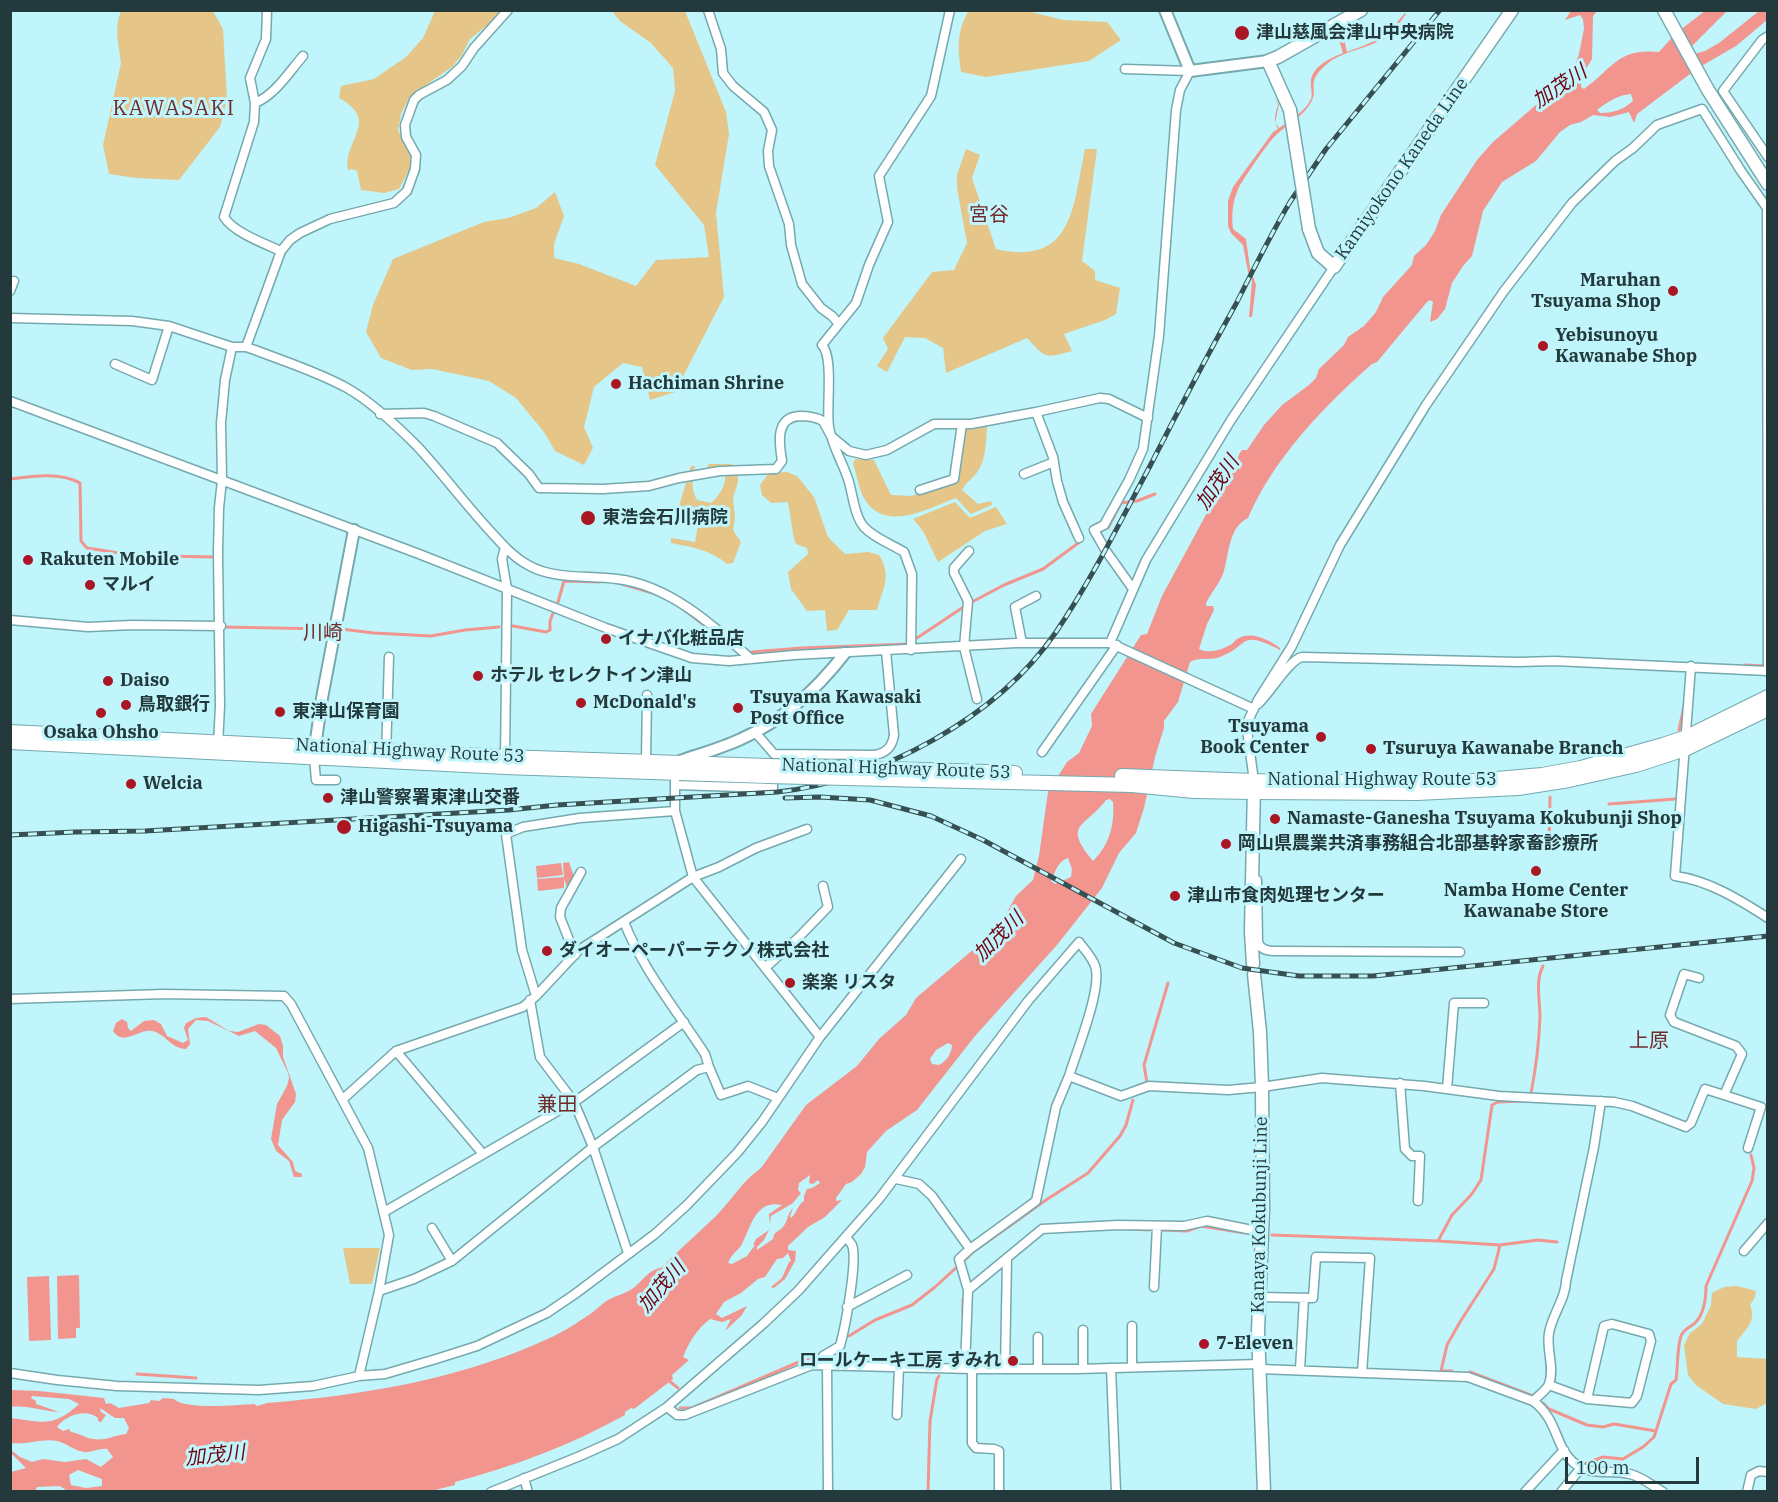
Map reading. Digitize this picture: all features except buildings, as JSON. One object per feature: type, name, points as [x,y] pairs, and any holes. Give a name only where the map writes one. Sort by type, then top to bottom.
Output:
[{"type":"highway","name":"National Highway Route 53","points":[[1686,743],[1767,697]]},
{"type":"highway","name":"National Highway Route 53","points":[[1030,778],[1194,791],[1254,787],[1499,780],[1581,768],[1686,743],[1767,709]]},
{"type":"highway","name":"National Highway Route 53","points":[[10,732],[675,773],[769,765],[925,775],[1030,778],[1202,778],[1254,787]]},
{"type":"highway","name":"National Highway Route 53","points":[[10,742],[218,746]]},
{"type":"highway","name":"National Highway Route 53","points":[[505,762],[646,761],[675,773]]},
{"type":"main road","points":[[1268,61],[1361,10]]},
{"type":"main road","name":"Kamiyokono Kaneda Line","points":[[1268,61],[1290,110],[1310,229],[1318,253],[1334,267],[1512,10]]},
{"type":"main road","points":[[1664,10],[1702,79],[1767,184]]},
{"type":"main road","name":"Kanaya Kokubunji Line","points":[[1254,787],[1251,932],[1260,1032],[1262,1087],[1262,1232],[1258,1297],[1264,1491]]},
{"type":"street","points":[[267,10],[268,32],[250,78],[255,103],[253,128],[224,217],[228,223],[280,251]]},
{"type":"street","points":[[246,347],[280,251],[300,233],[330,219],[393,203],[407,191],[415,169],[416,155],[406,137],[405,125],[414,100],[418,95],[447,80],[462,66],[474,48],[508,10]]},
{"type":"street","points":[[708,10],[721,49],[723,73],[733,86],[764,112],[772,130],[768,166],[789,224],[791,246],[802,284],[821,308],[839,324]]},
{"type":"street","points":[[950,10],[931,96],[879,176],[888,222],[869,265],[856,303],[822,345],[826,349],[829,379],[831,436],[849,451],[866,455],[888,450],[934,424],[962,424],[1036,412],[1100,398],[1109,399],[1148,418]]},
{"type":"street","points":[[1165,10],[1190,71]]},
{"type":"street","points":[[1767,36],[1723,91],[1767,157]]},
{"type":"street","points":[[255,103],[275,88],[303,56]]},
{"type":"street","points":[[1125,69],[1190,71],[1268,61]]},
{"type":"street","points":[[1133,589],[1094,530],[1104,525],[1143,449],[1159,336],[1176,110],[1180,90],[1190,71]]},
{"type":"street","points":[[1251,707],[1270,693],[1291,663],[1300,658],[1555,661],[1767,671],[1767,208],[1702,109],[1657,125],[1633,148],[1615,161],[1572,204],[1504,291],[1426,405],[1340,545],[1292,646],[1260,697],[1251,707],[1247,730],[1254,787]]},
{"type":"street","points":[[1042,752],[1116,645],[1133,589],[1146,560],[1231,420],[1334,267]]},
{"type":"street","points":[[10,291],[14,281]]},
{"type":"street","points":[[10,318],[132,321],[169,326],[232,347],[246,347],[348,388],[417,447],[505,547],[527,565],[544,572],[621,580],[659,591],[674,598],[751,659]]},
{"type":"street","points":[[115,364],[152,380],[169,326]]},
{"type":"street","points":[[218,746],[221,626],[218,552],[222,480],[221,423],[225,380],[232,347]]},
{"type":"street","points":[[10,401],[692,658],[712,661],[1022,643],[1116,645],[1251,707]]},
{"type":"street","points":[[1036,412],[1054,462],[1063,502],[1079,538]]},
{"type":"street","points":[[380,414],[424,413],[496,443],[529,474],[539,488],[603,489],[649,486],[720,471],[776,470],[782,461],[780,436],[784,421],[792,416],[818,418],[824,421],[831,436],[864,527],[905,554],[912,574],[911,650]]},
{"type":"street","points":[[920,490],[954,479],[962,424]]},
{"type":"street","points":[[1024,474],[1054,462]]},
{"type":"street","points":[[336,780],[316,780],[314,752],[354,530]]},
{"type":"street","points":[[505,547],[502,559],[507,589],[505,762]]},
{"type":"street","points":[[969,551],[954,568],[954,573],[968,601],[964,647],[977,699]]},
{"type":"street","points":[[1022,643],[1015,607],[1036,596]]},
{"type":"street","points":[[10,620],[88,627],[221,626]]},
{"type":"street","points":[[769,765],[873,755],[887,750],[894,732],[886,651]]},
{"type":"street","points":[[675,773],[755,732],[778,717],[831,671],[845,653]]},
{"type":"street","points":[[386,756],[389,657]]},
{"type":"street","points":[[1691,666],[1675,876],[1692,879],[1714,888],[1767,918]]},
{"type":"street","points":[[646,761],[647,695]]},
{"type":"street","points":[[675,773],[773,788],[769,765],[755,732]]},
{"type":"street","points":[[675,773],[675,811],[693,877],[820,1037]]},
{"type":"street","points":[[628,1253],[593,1147],[574,1102],[540,1057],[533,998],[522,950],[506,834],[523,826],[580,818],[675,811]]},
{"type":"street","points":[[343,1099],[396,1051],[523,1007],[579,950],[693,877],[756,848],[807,829]]},
{"type":"street","points":[[10,1373],[117,1386],[259,1390],[313,1386],[359,1376],[385,1374],[436,1359],[477,1346],[547,1313],[655,1234],[687,1205],[737,1153],[820,1037],[961,859]]},
{"type":"street","points":[[1253,868],[1258,892],[1258,942],[1265,950],[1460,952]]},
{"type":"street","points":[[575,955],[560,917],[561,908],[581,872]]},
{"type":"street","points":[[765,968],[828,907],[824,886]]},
{"type":"street","points":[[624,922],[659,986],[705,1054],[721,1095],[748,1086],[778,1098]]},
{"type":"street","points":[[491,1491],[607,1445],[667,1407],[763,1324],[798,1291],[896,1179],[947,1106],[1028,1001],[1079,942],[1093,962],[1096,973],[1094,997],[1069,1076],[1056,1107],[1036,1201],[959,1259],[968,1290],[968,1369],[972,1443],[976,1448],[999,1451],[999,1491]]},
{"type":"street","points":[[1699,978],[1684,974],[1670,1015],[1674,1022],[1736,1046],[1742,1054],[1724,1095]]},
{"type":"street","points":[[10,999],[164,994],[284,996],[291,1004],[368,1148],[389,1235],[379,1291],[359,1376]]},
{"type":"street","points":[[1448,1089],[1454,1003],[1484,1003]]},
{"type":"street","points":[[384,1212],[574,1102],[684,1022]]},
{"type":"street","points":[[396,1051],[483,1154]]},
{"type":"street","points":[[379,1291],[414,1279],[452,1261],[593,1147],[698,1070],[709,1067]]},
{"type":"street","points":[[1069,1076],[1121,1096],[1149,1086],[1228,1090],[1319,1078],[1400,1083],[1499,1096],[1601,1101],[1632,1106],[1686,1127],[1691,1123],[1705,1089],[1761,1107],[1748,1148]]},
{"type":"street","points":[[1400,1083],[1405,1149],[1412,1156],[1420,1156],[1418,1201]]},
{"type":"street","points":[[1533,1401],[1549,1385],[1551,1370],[1548,1336],[1553,1316],[1566,1288],[1601,1101]]},
{"type":"street","points":[[896,1179],[919,1184],[932,1196],[970,1250]]},
{"type":"street","points":[[968,1290],[1042,1229],[1118,1225],[1184,1226],[1207,1221],[1262,1232]]},
{"type":"street","points":[[1744,1251],[1767,1223]]},
{"type":"street","points":[[1154,1287],[1157,1226]]},
{"type":"street","points":[[432,1228],[452,1261]]},
{"type":"street","points":[[828,1491],[823,1356],[840,1346],[854,1262],[852,1246],[846,1237]]},
{"type":"street","points":[[1258,1297],[1313,1298],[1316,1257],[1370,1258],[1362,1373]]},
{"type":"street","points":[[1005,1369],[1007,1258]]},
{"type":"street","points":[[847,1307],[907,1275]]},
{"type":"street","points":[[1300,1370],[1304,1298]]},
{"type":"street","points":[[1549,1385],[1587,1399],[1628,1403],[1634,1401],[1651,1341],[1649,1334],[1612,1324],[1604,1326],[1587,1399]]},
{"type":"street","points":[[1132,1326],[1132,1368]]},
{"type":"street","points":[[1083,1330],[1083,1369]]},
{"type":"street","points":[[1038,1337],[1038,1369]]},
{"type":"street","points":[[667,1407],[677,1414],[685,1414],[812,1365],[968,1369],[1260,1366],[1300,1370],[1468,1377],[1533,1401],[1547,1414],[1564,1450],[1581,1468],[1595,1472],[1631,1474],[1663,1491]]},
{"type":"street","points":[[897,1415],[899,1367]]},
{"type":"street","points":[[1111,1368],[1116,1491]]},
{"type":"street","points":[[1525,1491],[1564,1450]]},
{"type":"street","points":[[1561,1491],[1581,1468]]},
{"type":"street","points":[[1747,1491],[1752,1475],[1759,1471],[1767,1472]]},
{"type":"street","points":[[524,1478],[528,1491]]},
{"type":"shaded area","points":[[969,10],[1027,11],[1063,20],[1107,22],[1121,40],[1089,61],[986,77],[961,72],[959,40]]},
{"type":"shaded area","points":[[121,11],[213,11],[223,29],[227,99],[220,127],[179,180],[109,174],[103,145],[121,63],[117,35]]},
{"type":"shaded area","points":[[435,11],[505,11],[470,39],[462,55],[452,67],[410,96],[401,114],[398,130],[412,158],[410,168],[399,189],[384,193],[361,190],[357,171],[348,170],[350,149],[359,123],[351,106],[339,98],[341,86],[374,79],[406,57],[423,38]]},
{"type":"shaded area","points":[[612,11],[685,11],[726,112],[729,134],[716,213],[724,297],[675,392],[650,400],[642,367],[623,363],[594,387],[584,427],[593,448],[584,465],[555,451],[544,432],[516,398],[489,381],[432,369],[412,370],[381,358],[366,332],[373,305],[393,259],[484,222],[508,218],[536,208],[555,192],[564,216],[554,244],[554,258],[579,264],[636,286],[656,260],[709,257],[704,225],[655,165],[675,91],[673,68],[651,43],[620,21]]},
{"type":"shaded area","points":[[966,149],[980,155],[972,178],[996,249],[1022,252],[1041,249],[1055,240],[1065,227],[1077,191],[1085,149],[1097,149],[1082,261],[1095,271],[1095,280],[1120,288],[1116,314],[1064,334],[1072,351],[1046,355],[1027,338],[946,373],[943,348],[925,338],[905,337],[887,372],[877,366],[888,349],[883,338],[932,272],[954,270],[967,243],[957,188],[957,175]]},
{"type":"shaded area","points":[[984,424],[987,427],[981,467],[962,490],[978,504],[991,501],[992,505],[971,514],[956,498],[921,512],[896,517],[874,510],[865,500],[853,464],[855,459],[874,460],[891,495],[911,496],[957,483],[965,427]]},
{"type":"shaded area","points":[[709,464],[732,464],[738,476],[733,498],[735,518],[733,530],[741,542],[733,563],[727,564],[708,552],[671,543],[671,538],[695,542],[700,514],[678,510],[691,466],[695,466],[693,487],[697,500],[711,503],[723,487],[725,476],[713,476],[707,467]]},
{"type":"shaded area","points":[[787,472],[797,476],[814,497],[828,537],[845,554],[868,552],[879,555],[883,562],[886,576],[877,610],[849,610],[837,630],[827,631],[825,610],[807,611],[791,589],[788,572],[808,554],[807,548],[796,544],[788,502],[771,503],[762,495],[760,485],[769,473]]},
{"type":"shaded area","points":[[955,502],[970,518],[996,507],[1007,524],[985,531],[938,562],[923,531],[913,519]]},
{"type":"shaded area","points":[[343,1248],[380,1248],[372,1284],[350,1284]]},
{"type":"shaded area","points":[[1737,1286],[1756,1291],[1750,1305],[1751,1320],[1737,1341],[1737,1357],[1767,1359],[1767,1403],[1756,1409],[1723,1404],[1696,1385],[1688,1375],[1684,1345],[1690,1333],[1702,1324],[1711,1305],[1712,1293],[1724,1287]]},
{"type":"water","name":"加茂川","points":[[1571,11],[1597,11],[1593,16],[1592,59],[1581,77],[1581,87],[1584,89],[1625,56],[1634,53],[1659,52],[1675,34],[1705,11],[1727,11],[1686,52],[1690,55],[1705,51],[1719,43],[1759,11],[1767,11],[1767,20],[1736,46],[1698,68],[1637,114],[1634,123],[1629,112],[1610,117],[1593,115],[1570,125],[1560,132],[1536,161],[1502,182],[1483,211],[1472,256],[1452,283],[1445,309],[1437,319],[1430,322],[1433,302],[1430,300],[1427,302],[1377,362],[1336,397],[1286,454],[1271,475],[1248,518],[1236,528],[1223,574],[1206,603],[1206,606],[1213,606],[1214,610],[1199,649],[1220,650],[1238,638],[1255,636],[1266,640],[1280,650],[1257,640],[1250,640],[1228,654],[1190,662],[1178,702],[1164,721],[1136,833],[1119,853],[1102,888],[1057,945],[975,1036],[917,1110],[886,1131],[867,1152],[865,1167],[861,1174],[846,1184],[836,1198],[836,1201],[842,1200],[825,1217],[808,1227],[788,1246],[788,1250],[796,1251],[795,1261],[785,1279],[774,1288],[771,1287],[782,1278],[791,1261],[788,1253],[783,1258],[777,1259],[765,1277],[758,1279],[741,1293],[724,1302],[716,1314],[722,1318],[747,1306],[742,1315],[725,1331],[731,1319],[722,1322],[710,1319],[705,1323],[685,1351],[683,1357],[689,1360],[672,1375],[673,1379],[634,1409],[631,1408],[625,1412],[625,1415],[563,1445],[521,1462],[455,1482],[455,1485],[431,1491],[69,1492],[60,1486],[37,1487],[35,1491],[11,1490],[11,1472],[26,1468],[11,1453],[11,1450],[32,1462],[43,1459],[65,1462],[86,1459],[101,1467],[113,1457],[107,1449],[84,1452],[57,1441],[11,1443],[11,1418],[47,1422],[62,1417],[79,1404],[69,1399],[32,1396],[36,1404],[59,1412],[11,1407],[11,1390],[104,1398],[106,1404],[110,1403],[119,1408],[149,1403],[151,1400],[159,1401],[163,1398],[200,1406],[254,1404],[257,1406],[414,1383],[485,1363],[554,1336],[607,1301],[632,1289],[653,1271],[661,1268],[716,1216],[761,1168],[806,1105],[857,1066],[879,1039],[906,1015],[916,998],[994,932],[1016,896],[1033,880],[1039,856],[1048,792],[1067,762],[1079,753],[1092,726],[1091,714],[1141,635],[1147,634],[1162,596],[1240,453],[1242,450],[1247,450],[1264,425],[1282,405],[1309,385],[1316,378],[1319,369],[1344,345],[1348,337],[1364,326],[1376,312],[1383,297],[1412,265],[1414,256],[1426,245],[1441,215],[1477,160],[1493,142],[1565,80],[1575,65],[1584,29],[1580,15],[1565,20]],"holes":[[[1631,94],[1633,101],[1614,112],[1600,113],[1597,110],[1621,96]],[[1110,799],[1113,802],[1110,834],[1103,849],[1093,861],[1084,849],[1078,832],[1084,822],[1106,800]],[[1068,858],[1072,869],[1071,877],[1055,884],[1051,881],[1057,867]],[[948,1043],[952,1045],[950,1054],[942,1064],[932,1064],[930,1059],[936,1050]],[[810,1175],[809,1183],[813,1184],[818,1180],[820,1183],[807,1189],[804,1201],[791,1218],[793,1208],[791,1210],[784,1226],[775,1233],[773,1239],[757,1250],[769,1230],[756,1239],[753,1245],[755,1245],[747,1256],[732,1264],[728,1263],[742,1244],[760,1210],[773,1204],[782,1205],[769,1214],[770,1224],[771,1216],[793,1203],[801,1193],[798,1190],[799,1183]],[[100,1408],[115,1418],[124,1418],[129,1428],[126,1434],[93,1439],[71,1432],[69,1429],[63,1431],[57,1427],[65,1419],[76,1414],[93,1415],[101,1422],[106,1415],[101,1412]],[[78,1470],[102,1479],[102,1486],[86,1488],[71,1485],[69,1475]]]},
{"type":"water","points":[[1406,14],[1385,38],[1340,56],[1320,71],[1314,81],[1313,99],[1307,109],[1272,139],[1239,187],[1233,207],[1233,229],[1246,239],[1250,268],[1256,285],[1252,317],[1249,317],[1252,280],[1248,272],[1243,245],[1231,233],[1228,226],[1228,201],[1233,187],[1273,132],[1278,129],[1275,123],[1279,128],[1305,107],[1311,99],[1311,80],[1316,70],[1333,57],[1343,53],[1334,23],[1340,22],[1347,52],[1380,38]]},
{"type":"water","points":[[569,862],[574,877],[567,888],[564,878],[564,888],[538,891],[537,879],[564,877],[563,863]]},
{"type":"water","points":[[561,863],[563,875],[537,878],[536,866]]},
{"type":"water","points":[[206,1017],[229,1031],[238,1032],[259,1024],[266,1025],[280,1036],[283,1057],[296,1094],[295,1102],[282,1120],[278,1145],[293,1162],[295,1171],[302,1174],[302,1177],[294,1177],[289,1161],[276,1151],[271,1139],[277,1104],[287,1086],[288,1073],[276,1048],[255,1031],[239,1036],[208,1021],[196,1020],[188,1029],[190,1044],[186,1049],[176,1046],[157,1032],[146,1031],[126,1038],[117,1036],[113,1031],[116,1023],[122,1019],[127,1022],[131,1031],[144,1021],[154,1020],[161,1024],[167,1036],[183,1043],[188,1040],[184,1028],[186,1023],[196,1018]]},
{"type":"water","points":[[79,1275],[80,1328],[76,1328],[76,1338],[58,1339],[57,1276]]},
{"type":"water","points":[[49,1276],[51,1340],[29,1341],[27,1277]]},
{"type":"waterway","points":[[10,479],[55,476],[80,483],[81,541],[87,548],[119,553],[215,557]]},
{"type":"waterway","points":[[1108,528],[1121,503],[1137,501],[1155,494]]},
{"type":"waterway","points":[[972,602],[1004,585],[1043,569],[1081,541]]},
{"type":"waterway","points":[[558,602],[564,581],[600,582]]},
{"type":"waterway","points":[[622,584],[656,594]]},
{"type":"waterway","points":[[917,638],[965,606]]},
{"type":"waterway","points":[[683,609],[716,634]]},
{"type":"waterway","points":[[513,626],[546,632],[550,630],[550,621],[554,611]]},
{"type":"waterway","points":[[223,627],[328,629]]},
{"type":"waterway","points":[[341,629],[431,636],[499,627]]},
{"type":"waterway","points":[[752,652],[909,644]]},
{"type":"waterway","points":[[1745,665],[1766,666]]},
{"type":"waterway","points":[[1679,730],[1684,706]]},
{"type":"waterway","points":[[1549,849],[1550,797]]},
{"type":"waterway","points":[[1609,804],[1675,799]]},
{"type":"waterway","points":[[1531,1093],[1539,1036],[1539,985],[1543,966]]},
{"type":"waterway","points":[[1137,1086],[1147,1083],[1144,1065],[1168,983]]},
{"type":"waterway","points":[[963,1262],[973,1252],[1046,1200],[1088,1173],[1120,1136],[1126,1125],[1133,1100]]},
{"type":"waterway","points":[[1272,1235],[1438,1241],[1452,1215],[1471,1195],[1481,1180],[1492,1105],[1498,1102],[1525,1101]]},
{"type":"waterway","points":[[1582,1465],[1603,1457],[1623,1459],[1654,1437],[1671,1384],[1676,1380],[1681,1336],[1701,1315],[1706,1286],[1752,1181],[1754,1168],[1751,1155]]},
{"type":"waterway","points":[[1163,1230],[1187,1231],[1201,1226],[1245,1233]]},
{"type":"waterway","points":[[1130,1229],[1149,1230]]},
{"type":"waterway","points":[[1438,1241],[1500,1245],[1538,1240],[1557,1242]]},
{"type":"waterway","points":[[1452,1371],[1441,1371],[1447,1345],[1494,1269],[1500,1245]]},
{"type":"waterway","points":[[849,1336],[875,1320],[912,1305],[958,1266]]},
{"type":"waterway","points":[[963,1299],[963,1315]]},
{"type":"waterway","points":[[954,1367],[956,1358],[962,1349]]},
{"type":"waterway","points":[[680,1408],[692,1408],[799,1362],[818,1357]]},
{"type":"waterway","points":[[1470,1372],[1533,1396]]},
{"type":"waterway","points":[[137,1374],[196,1378]]},
{"type":"waterway","points":[[928,1492],[930,1421],[939,1376]]},
{"type":"waterway","points":[[668,1380],[678,1388]]},
{"type":"waterway","points":[[1543,1403],[1549,1409],[1587,1425],[1603,1427],[1614,1424],[1656,1431]]},
{"type":"railway","points":[[10,835],[145,831],[777,792],[816,785],[856,774],[895,759],[933,740],[969,718],[1002,692],[1031,663],[1056,632],[1082,592],[1105,550],[1290,202],[1326,149],[1440,10]]},
{"type":"railway","points":[[785,798],[820,797],[870,800],[931,816],[983,840],[1174,943],[1242,968],[1299,976],[1373,976],[1768,936]]},
{"type":"place","name":"津山慈風会津山中央病院","points":[[1242,33]]},
{"type":"place","name":"Maruhan Tsuyama Shop","points":[[1673,291]]},
{"type":"place","name":"Yebisunoyu Kawanabe Shop","points":[[1543,346]]},
{"type":"place","name":"Hachiman Shrine","points":[[616,384]]},
{"type":"place","name":"東浩会石川病院","points":[[588,518]]},
{"type":"place","name":"Rakuten Mobile","points":[[28,560]]},
{"type":"place","name":"マルイ","points":[[90,585]]},
{"type":"place","name":"イナバ化粧品店","points":[[606,639]]},
{"type":"place","name":"ホテル セレクトイン津山","points":[[478,676]]},
{"type":"place","name":"Daiso","points":[[108,681]]},
{"type":"place","name":"McDonald's","points":[[581,703]]},
{"type":"place","name":"鳥取銀行","points":[[126,705]]},
{"type":"place","name":"Tsuyama Kawasaki Post Office","points":[[738,708]]},
{"type":"place","name":"東津山保育園","points":[[280,712]]},
{"type":"place","name":"Osaka Ohsho","points":[[101,713]]},
{"type":"place","name":"Tsuyama Book Center","points":[[1321,737]]},
{"type":"place","name":"Tsuruya Kawanabe Branch","points":[[1371,749]]},
{"type":"place","name":"Welcia","points":[[131,784]]},
{"type":"place","name":"津山警察署東津山交番","points":[[328,798]]},
{"type":"place","name":"Namaste-Ganesha Tsuyama Kokubunji Shop","points":[[1275,819]]},
{"type":"place","name":"Higashi-Tsuyama","points":[[344,827]]},
{"type":"place","name":"岡山県農業共済事務組合北部基幹家畜診療所","points":[[1226,844]]},
{"type":"place","name":"Namba Home Center Kawanabe Store","points":[[1536,871]]},
{"type":"place","name":"津山市食肉処理センター","points":[[1175,896]]},
{"type":"place","name":"ダイオーペーパーテクノ株式会社","points":[[547,951]]},
{"type":"place","name":"楽楽 リスタ","points":[[790,983]]},
{"type":"place","name":"7-Eleven","points":[[1204,1344]]},
{"type":"place","name":"ロールケーキ工房 すみれ","points":[[1013,1361]]},
{"type":"district","name":"KAWASAKI","points":[[174,109]]},
{"type":"district","name":"宮谷","points":[[989,215]]},
{"type":"district","name":"川崎","points":[[323,633]]},
{"type":"district","name":"上原","points":[[1649,1041]]},
{"type":"district","name":"兼田","points":[[557,1105]]}]
